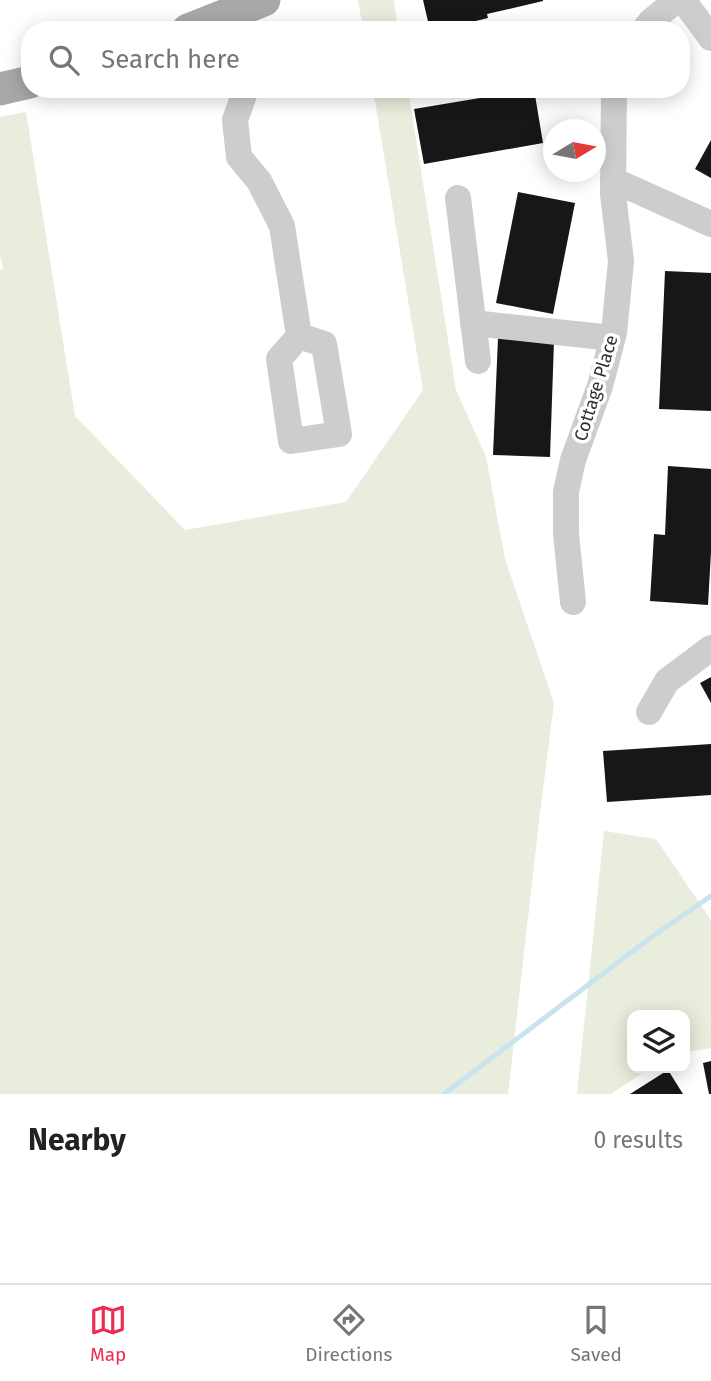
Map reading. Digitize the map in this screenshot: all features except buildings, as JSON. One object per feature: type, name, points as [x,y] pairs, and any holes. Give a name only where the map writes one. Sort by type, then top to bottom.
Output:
[{"type":"main road","points":[[220,21],[248,13]]},
{"type":"main road","points":[[0,89],[21,84]]},
{"type":"street","points":[[651,21],[677,0]]},
{"type":"street","points":[[683,0],[711,38]]},
{"type":"street","points":[[243,98],[235,120],[239,157],[259,181],[282,226],[299,336]]},
{"type":"street","name":"Cottage Place","points":[[573,602],[566,534],[566,492],[573,460],[600,386],[612,338],[621,261],[613,194],[614,98]]},
{"type":"street","points":[[613,180],[711,224]]},
{"type":"street","points":[[458,198],[478,361]]},
{"type":"street","points":[[474,323],[612,338]]},
{"type":"street","points":[[649,712],[667,681],[711,648]]},
{"type":"green space","points":[[358,0],[394,0],[397,21],[362,21]]},
{"type":"green space","points":[[374,98],[409,98],[456,390],[486,457],[505,559],[554,703],[508,1094],[0,1094],[0,270],[3,269],[0,255],[0,117],[26,112],[75,416],[185,530],[346,502],[423,390]]},
{"type":"green space","points":[[604,831],[656,839],[711,920],[711,1048],[690,1051],[690,1010],[627,1010],[627,1073],[642,1073],[611,1094],[577,1094]]},
{"type":"waterway","points":[[444,1094],[646,941],[711,896]]}]
